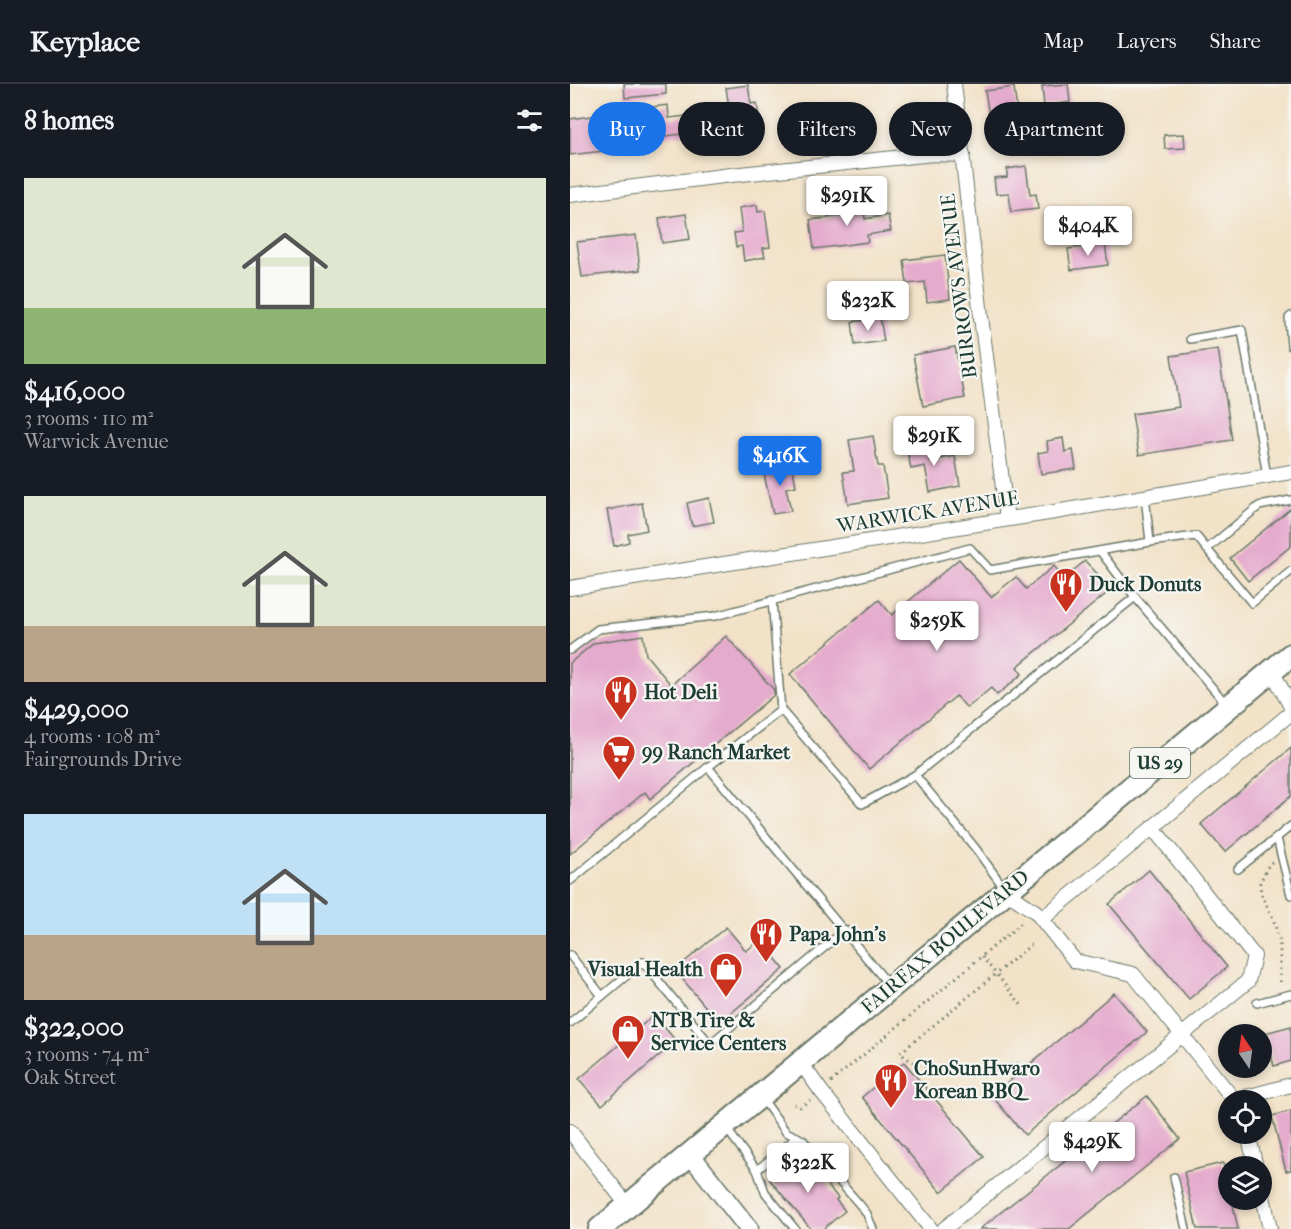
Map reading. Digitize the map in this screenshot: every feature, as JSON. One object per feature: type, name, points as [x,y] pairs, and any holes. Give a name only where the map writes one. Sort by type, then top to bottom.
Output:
[{"type":"main road","name":"FAIRFAX BOULEVARD","points":[[600,1229],[1291,655]]},
{"type":"street","name":"BURROWS AVENUE","points":[[954,84],[956,102]]},
{"type":"street","points":[[570,195],[731,175],[917,156]]},
{"type":"street","name":"BURROWS AVENUE","points":[[963,156],[1008,519]]},
{"type":"street","name":"WARWICK AVENUE","points":[[570,588],[1291,472]]},
{"type":"street","points":[[1272,671],[1291,707]]},
{"type":"street","points":[[1042,919],[1291,713]]},
{"type":"street","points":[[944,1229],[1248,981],[1254,956],[1153,828]]},
{"type":"street","points":[[1006,892],[1036,912],[1075,961],[1133,974],[1227,1090]]},
{"type":"street","points":[[801,1063],[835,1110],[931,1229]]},
{"type":"street","points":[[1272,1090],[1291,1085]]},
{"type":"street","points":[[570,1131],[628,1206]]},
{"type":"street","points":[[690,1154],[749,1229]]},
{"type":"street","points":[[1266,1210],[1270,1229]]},
{"type":"lane","points":[[1291,316],[1288,318],[1291,346]]},
{"type":"lane","points":[[1190,339],[1242,330],[1267,476]]},
{"type":"lane","points":[[1145,496],[1150,543]]},
{"type":"lane","points":[[1207,549],[1258,506],[1291,500]]},
{"type":"lane","points":[[570,650],[598,629],[715,616],[970,548],[990,570],[1196,536],[1252,603],[1291,571]]},
{"type":"lane","points":[[1100,551],[1135,597],[1228,707]]},
{"type":"lane","points":[[772,600],[781,710],[862,804],[915,775],[1135,597]]},
{"type":"lane","points":[[570,880],[781,710]]},
{"type":"lane","points":[[708,767],[891,987]]},
{"type":"lane","points":[[915,775],[976,849],[1006,892]]},
{"type":"lane","points":[[1238,869],[1291,825]]},
{"type":"lane","points":[[1277,838],[1291,895]]},
{"type":"lane","points":[[570,1023],[643,962],[710,1044],[844,930]]},
{"type":"lane","points":[[570,956],[602,996]]},
{"type":"lane","points":[[1257,1003],[1291,994]]},
{"type":"lane","points":[[761,1096],[786,1132],[802,1140],[864,1209],[873,1229]]},
{"type":"lane","points":[[724,1126],[757,1170],[765,1192],[795,1229]]},
{"type":"lane","points":[[757,1170],[797,1137]]},
{"type":"lane","points":[[1174,1177],[1186,1229]]},
{"type":"path","points":[[1281,856],[1269,864],[1260,883],[1261,894],[1273,918],[1280,942],[1279,982],[1283,996]]},
{"type":"path","points":[[1018,1063],[981,1075],[943,1075],[913,1064],[900,1053],[1032,944]]},
{"type":"path","points":[[982,957],[1023,1007]]},
{"type":"building","points":[[624,84],[666,84],[666,94],[625,98]]},
{"type":"building","points":[[1068,84],[1070,102],[1044,102],[1042,86]]},
{"type":"building","points":[[748,85],[751,102],[728,102],[726,88]]},
{"type":"building","points":[[1014,87],[1016,102],[987,102],[985,91]]},
{"type":"building","points":[[666,105],[668,105],[669,118],[678,117],[678,135],[666,136]]},
{"type":"building","points":[[588,117],[588,153],[570,155],[570,119]]},
{"type":"building","points":[[1184,134],[1185,148],[1165,149],[1164,135]]},
{"type":"building","points":[[1026,166],[1030,195],[1036,194],[1038,209],[1011,212],[1009,193],[996,194],[994,178],[1007,177],[1007,169]]},
{"type":"building","points":[[862,198],[865,219],[888,215],[891,231],[867,235],[868,242],[814,249],[810,220],[843,216],[841,201]]},
{"type":"building","points":[[757,205],[758,212],[765,211],[770,247],[763,248],[765,257],[744,261],[742,246],[736,247],[734,233],[742,232],[739,208]]},
{"type":"building","points":[[686,214],[690,239],[662,243],[659,218]]},
{"type":"building","points":[[636,235],[640,270],[582,277],[577,242]]},
{"type":"building","points":[[1105,244],[1108,265],[1071,270],[1068,249]]},
{"type":"building","points":[[945,255],[950,299],[927,302],[925,282],[907,284],[904,260]]},
{"type":"building","points":[[880,318],[884,341],[855,345],[852,322]]},
{"type":"building","points":[[955,347],[965,398],[923,406],[913,355]]},
{"type":"building","points":[[1218,349],[1232,440],[1139,455],[1132,414],[1179,407],[1171,356]]},
{"type":"building","points":[[873,436],[878,466],[883,466],[888,498],[848,504],[843,472],[854,471],[849,440]]},
{"type":"building","points":[[1063,438],[1065,452],[1073,450],[1076,469],[1041,474],[1038,453],[1048,451],[1047,441]]},
{"type":"building","points":[[926,441],[930,461],[955,456],[960,486],[930,492],[925,466],[911,469],[906,445]]},
{"type":"building","points":[[792,464],[796,486],[786,488],[791,511],[773,514],[763,470]]},
{"type":"building","points":[[709,498],[714,522],[692,526],[687,503]]},
{"type":"building","points":[[642,503],[647,530],[628,534],[629,542],[614,546],[607,510]]},
{"type":"building","points":[[1291,508],[1291,546],[1248,581],[1230,558]]},
{"type":"building","points":[[959,559],[991,597],[1016,577],[1026,589],[1054,566],[1064,578],[1085,561],[1112,589],[1017,667],[1022,674],[997,695],[991,688],[967,708],[956,696],[869,769],[790,674],[879,600],[892,615]]},
{"type":"building","points":[[643,635],[646,655],[671,685],[726,636],[774,690],[774,695],[650,799],[645,792],[570,854],[570,663],[594,643]]},
{"type":"building","points":[[1291,748],[1291,796],[1225,852],[1201,824]]},
{"type":"building","points":[[1149,870],[1227,967],[1189,999],[1109,904]]},
{"type":"building","points":[[726,927],[746,951],[760,940],[784,969],[719,1023],[675,970]]},
{"type":"building","points":[[1114,993],[1147,1032],[1025,1135],[992,1096]]},
{"type":"building","name":"NTB Tire & Service Centers","points":[[654,1015],[676,1041],[602,1105],[579,1079]]},
{"type":"building","points":[[1291,1026],[1291,1061],[1274,1066],[1272,1031]]},
{"type":"building","points":[[904,1062],[984,1157],[941,1192],[862,1097]]},
{"type":"building","points":[[1147,1096],[1180,1139],[1069,1229],[980,1229]]},
{"type":"building","points":[[1291,1111],[1291,1170],[1286,1171],[1272,1116]]},
{"type":"building","points":[[799,1156],[808,1167],[810,1164],[838,1198],[836,1200],[845,1211],[823,1229],[811,1229],[770,1180]]},
{"type":"building","points":[[1218,1164],[1218,1210],[1234,1210],[1238,1229],[1197,1229],[1184,1172]]},
{"type":"place","name":"Duck Donuts","points":[[1066,613]]},
{"type":"place","name":"Hot Deli","points":[[621,721]]},
{"type":"place","name":"99 Ranch Market","points":[[619,781]]},
{"type":"place","name":"Papa John's","points":[[766,963]]},
{"type":"place","name":"Visual Health","points":[[726,998]]},
{"type":"place","name":"NTB Tire & Service Centers","points":[[628,1060]]},
{"type":"place","name":"ChoSunHwaro Korean BBQ","points":[[891,1109]]}]
